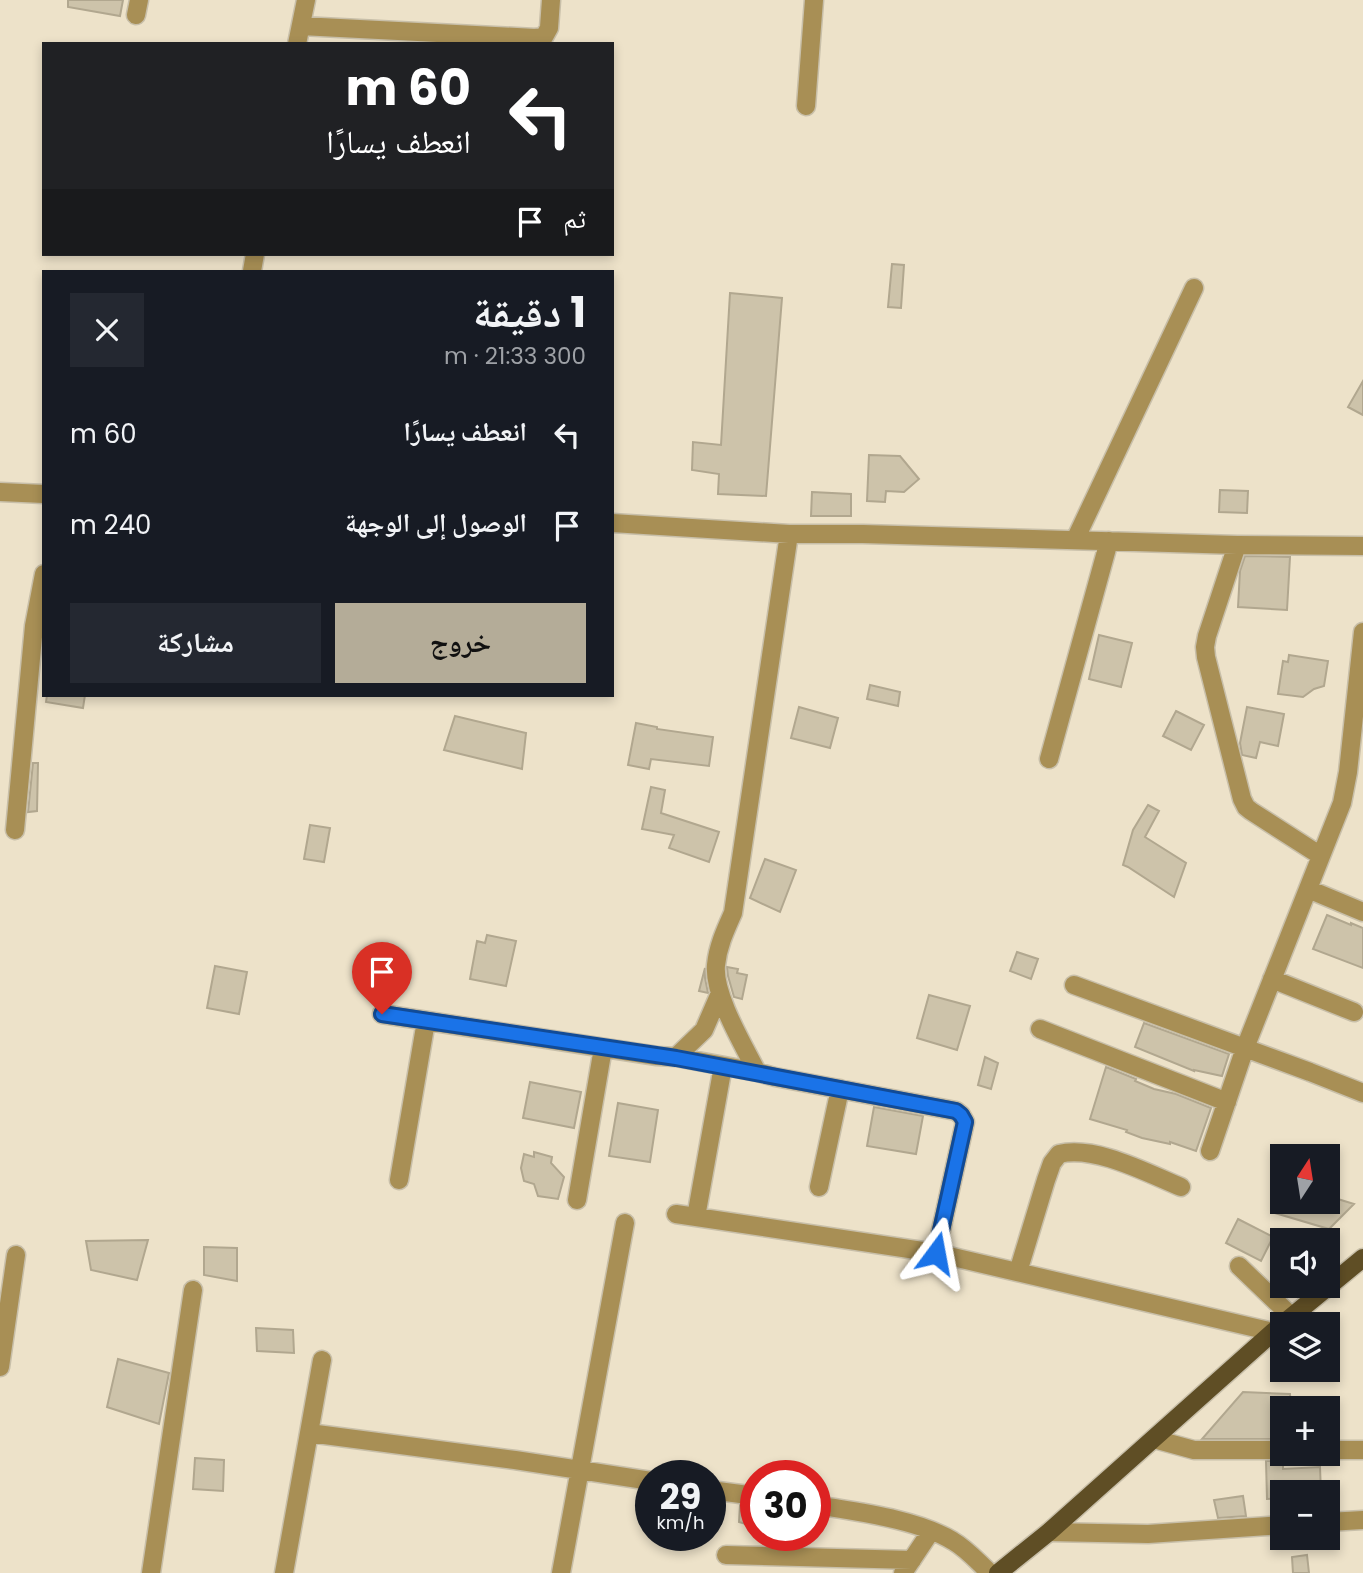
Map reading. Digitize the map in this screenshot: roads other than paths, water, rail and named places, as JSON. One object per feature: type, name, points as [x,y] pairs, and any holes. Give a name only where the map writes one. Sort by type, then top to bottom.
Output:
[{"type":"main road","points":[[1298,1312],[1363,1258]]},
{"type":"main road","points":[[998,1573],[1049,1532],[1270,1335]]},
{"type":"street","points":[[306,0],[299,35],[535,38],[544,37],[549,28],[551,0]]},
{"type":"street","points":[[806,106],[814,0]]},
{"type":"street","points":[[1074,540],[1194,288]]},
{"type":"street","points":[[0,492],[42,494]]},
{"type":"street","points":[[614,523],[789,534],[1363,546]]},
{"type":"street","points":[[757,1072],[738,1037],[720,993],[715,969],[720,943],[733,914],[789,534]]},
{"type":"street","points":[[1049,759],[1110,541]]},
{"type":"street","points":[[1237,545],[1205,647],[1242,799],[1251,811],[1321,856]]},
{"type":"street","points":[[15,830],[34,626],[42,584]]},
{"type":"street","points":[[1210,1151],[1245,1048],[1342,803],[1361,678],[1363,632]]},
{"type":"street","points":[[1308,889],[1363,912]]},
{"type":"street","points":[[1272,979],[1353,1012]]},
{"type":"street","points":[[1074,985],[1363,1093]]},
{"type":"street","points":[[676,1058],[704,1030],[720,993]]},
{"type":"street","points":[[382,1014],[676,1058],[956,1111],[965,1122],[936,1253]]},
{"type":"street","points":[[399,1180],[426,1021]]},
{"type":"street","points":[[1040,1029],[1227,1102]]},
{"type":"street","points":[[577,1200],[603,1048]]},
{"type":"street","points":[[696,1217],[723,1066]]},
{"type":"street","points":[[819,1187],[840,1089]]},
{"type":"street","points":[[1018,1272],[1046,1180],[1052,1163],[1059,1154],[1081,1152],[1098,1155],[1181,1186]]},
{"type":"street","points":[[677,1214],[936,1253],[1270,1331]]},
{"type":"street","points":[[561,1573],[625,1223]]},
{"type":"street","points":[[0,1367],[16,1255]]},
{"type":"street","points":[[1239,1266],[1287,1312]]},
{"type":"street","points":[[151,1573],[193,1290]]},
{"type":"street","points":[[284,1573],[322,1360]]},
{"type":"street","points":[[309,1433],[635,1478]]},
{"type":"street","points":[[1154,1438],[1194,1450],[1270,1450]]},
{"type":"street","points":[[1340,1450],[1363,1450]]},
{"type":"street","points":[[831,1509],[880,1517],[931,1531],[952,1540],[990,1573]]},
{"type":"street","points":[[1340,1521],[1363,1520]]},
{"type":"street","points":[[1049,1532],[1149,1534],[1270,1526]]},
{"type":"street","points":[[726,1555],[908,1567],[931,1531]]}]
